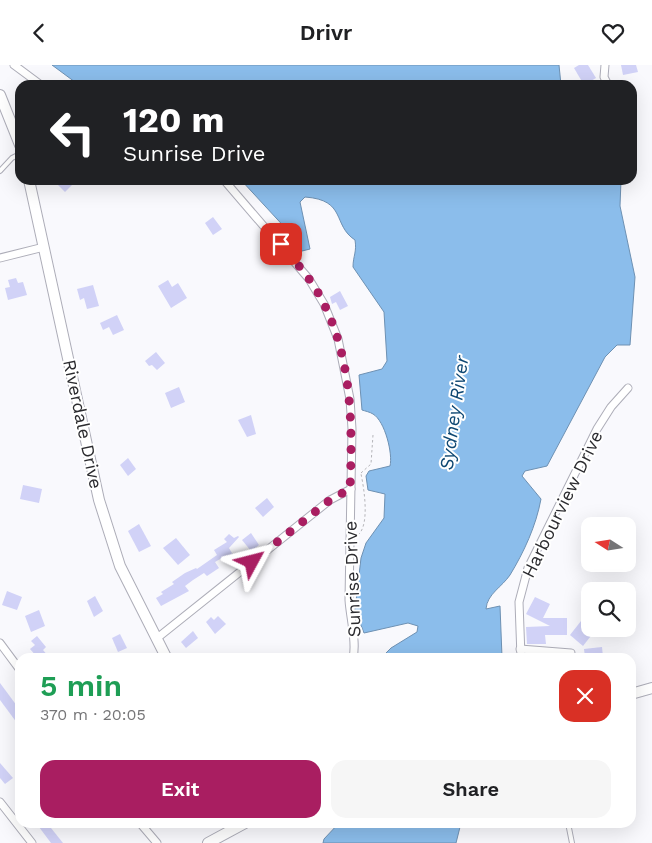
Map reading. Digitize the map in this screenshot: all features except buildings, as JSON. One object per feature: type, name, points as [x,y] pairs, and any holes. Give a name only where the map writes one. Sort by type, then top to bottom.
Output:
[{"type":"main road","points":[[0,95],[15,132]]},
{"type":"main road","name":"Riverdale Drive","points":[[31,185],[99,500],[120,566],[164,653]]},
{"type":"main road","points":[[636,693],[652,688]]},
{"type":"main road","points":[[208,843],[236,828]]},
{"type":"street","points":[[14,65],[34,80]]},
{"type":"street","points":[[605,65],[606,80]]},
{"type":"street","name":"Sunrise Drive","points":[[228,185],[305,273],[319,295],[341,350],[350,399],[350,618],[355,647],[354,653]]},
{"type":"street","points":[[0,258],[44,247]]},
{"type":"street","name":"Harbourview Drive","points":[[520,653],[519,602],[528,568],[598,429],[611,407],[628,388]]},
{"type":"street","points":[[156,639],[330,500],[350,489]]},
{"type":"street","points":[[0,643],[15,663]]},
{"type":"street","points":[[520,649],[571,653]]},
{"type":"street","points":[[0,802],[15,821]]},
{"type":"street","points":[[20,828],[32,843]]},
{"type":"street","points":[[144,828],[156,843]]},
{"type":"lane","points":[[0,171],[15,156]]},
{"type":"lane","points":[[569,828],[572,843]]},
{"type":"path","points":[[350,542],[361,533],[365,522],[365,499],[361,473],[371,464],[373,435]]},
{"type":"water","points":[[52,65],[559,65],[560,80],[72,80]]},
{"type":"water","name":"Sydney River","points":[[246,185],[621,185],[620,206],[635,277],[630,345],[617,345],[605,357],[547,466],[525,471],[522,476],[541,499],[533,529],[520,557],[510,575],[492,595],[487,604],[486,609],[500,606],[502,653],[386,653],[417,632],[418,626],[408,623],[364,633],[355,610],[361,558],[366,543],[384,518],[385,494],[368,490],[366,476],[369,471],[390,466],[391,461],[387,438],[381,423],[373,414],[362,410],[359,375],[382,369],[387,361],[384,312],[353,267],[356,248],[355,240],[343,227],[333,208],[318,199],[305,197],[300,202],[310,249],[302,251],[289,232]]},
{"type":"water","points":[[334,828],[460,828],[456,843],[323,843],[324,839]]},
{"type":"route","points":[[252,562],[330,500],[350,489],[352,429],[350,399],[339,345],[324,304],[305,273],[281,244]]}]
